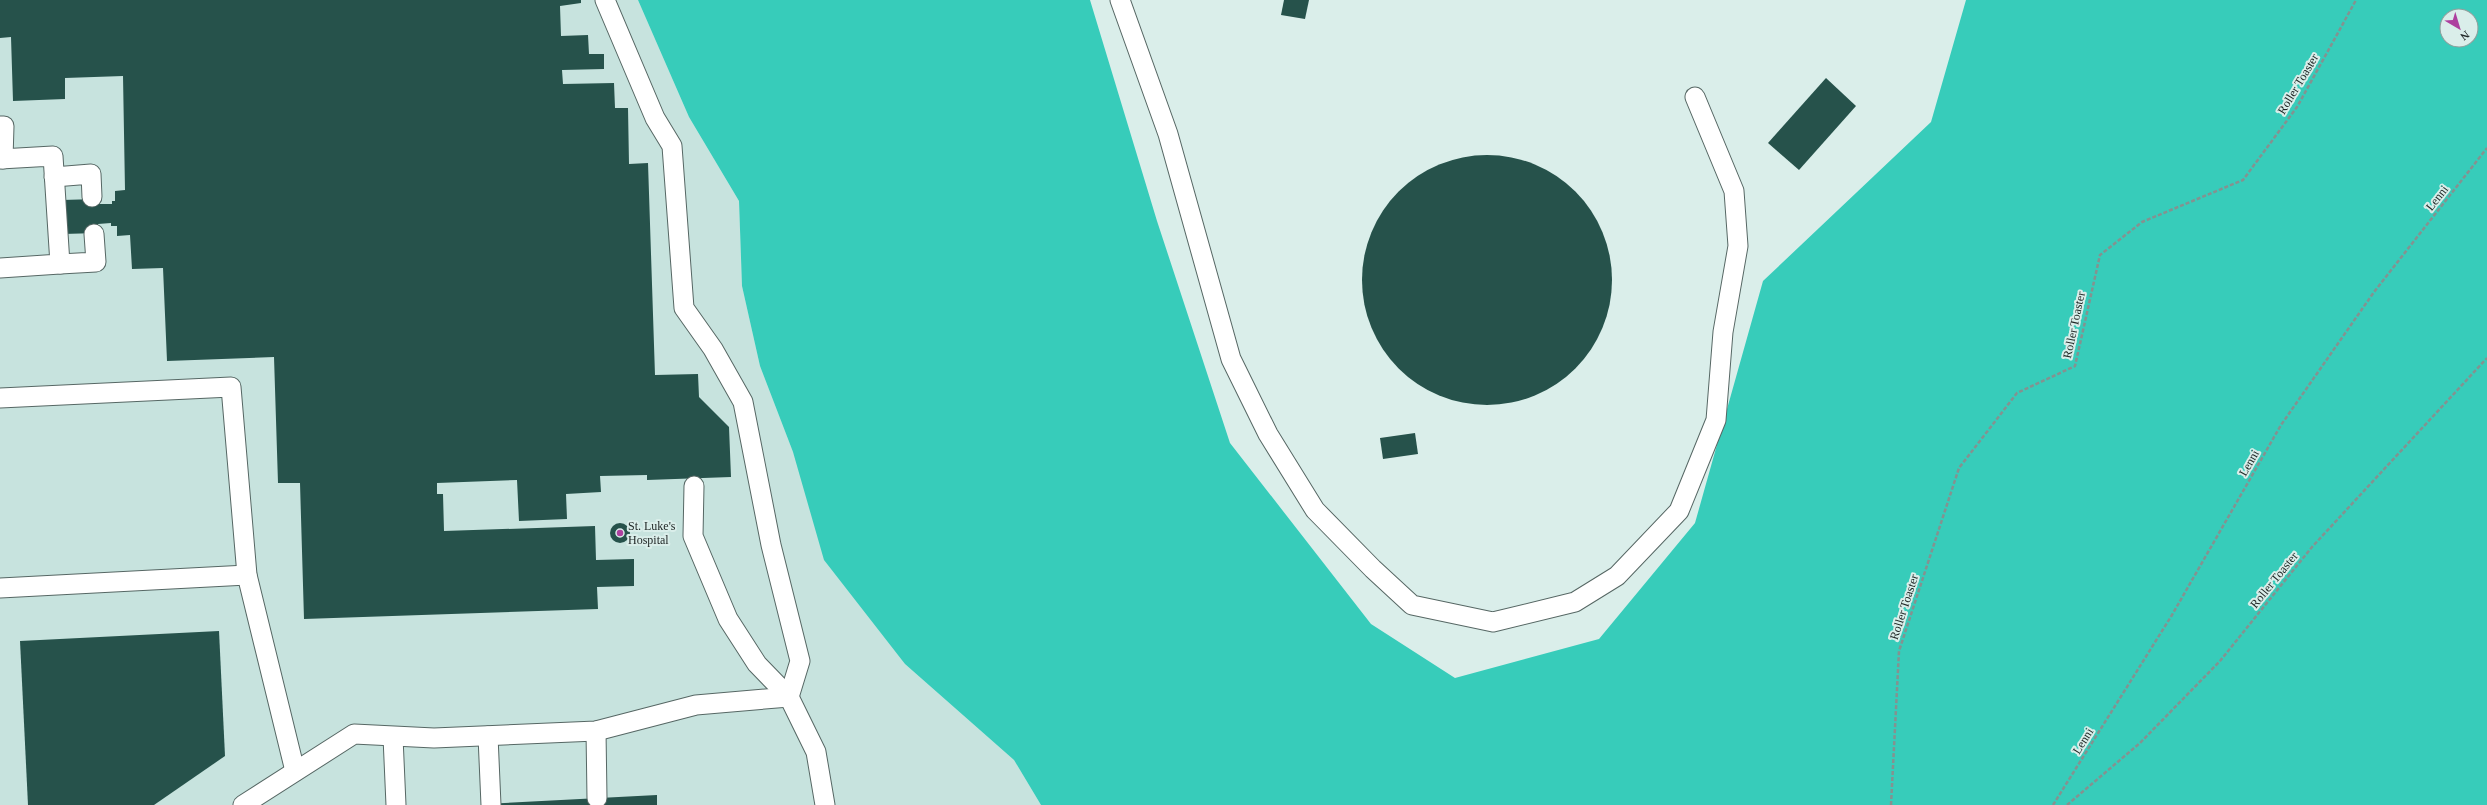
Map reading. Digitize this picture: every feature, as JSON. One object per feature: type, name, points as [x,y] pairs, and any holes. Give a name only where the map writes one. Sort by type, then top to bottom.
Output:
[{"type":"lane","points":[[605,0],[655,118],[672,146],[684,308],[713,349],[743,402],[773,553],[800,661],[789,697]]},
{"type":"lane","points":[[1120,0],[1168,134],[1231,359],[1268,434],[1315,510],[1372,569],[1412,604],[1494,622],[1575,602],[1617,576],[1678,511],[1716,420],[1723,332],[1738,246],[1734,191],[1695,97]]},
{"type":"lane","points":[[0,126],[4,126],[2,159],[53,156],[60,264]]},
{"type":"lane","points":[[54,177],[91,174],[92,197]]},
{"type":"lane","points":[[0,268],[96,262],[94,234]]},
{"type":"lane","points":[[0,398],[231,387],[247,575],[295,771]]},
{"type":"lane","points":[[694,486],[693,536],[728,619],[757,664],[789,697],[816,752],[825,805]]},
{"type":"lane","points":[[0,588],[247,575]]},
{"type":"lane","points":[[243,805],[354,734],[394,737],[488,736],[596,731],[696,704],[789,697]]},
{"type":"lane","points":[[596,731],[597,798]]},
{"type":"lane","points":[[488,736],[491,805]]},
{"type":"lane","points":[[394,737],[396,805]]},
{"type":"path","name":"Roller Toaster","points":[[1891,805],[1899,651],[1959,468],[2017,393],[2075,366],[2100,255],[2142,222],[2243,180],[2297,107],[2356,0]]},
{"type":"path","name":"Lenni","points":[[2053,805],[2172,615],[2282,425],[2374,292],[2487,148]]},
{"type":"path","name":"Roller Toaster","points":[[2067,805],[2140,743],[2220,661],[2312,547],[2487,358]]},
{"type":"shaded area","points":[[0,0],[638,0],[689,117],[739,201],[742,286],[760,366],[793,452],[905,664],[1014,760],[1041,805],[0,805]]},
{"type":"green space","points":[[638,0],[1090,0],[1157,221],[1230,443],[1371,624],[1455,678],[1599,639],[1695,523],[1763,281],[1931,122],[1966,0],[2487,0],[2487,805],[1041,805],[1014,760],[905,664],[824,560],[793,452],[760,366],[742,286],[739,201],[689,117]]},
{"type":"building","points":[[0,0],[581,0],[581,3],[560,6],[561,36],[588,35],[589,54],[604,54],[604,69],[562,70],[563,84],[614,83],[615,108],[628,108],[629,164],[648,163],[655,375],[698,374],[699,397],[729,427],[731,477],[647,480],[647,475],[600,476],[601,492],[566,494],[567,519],[519,521],[517,480],[437,483],[437,494],[443,494],[444,531],[595,526],[596,560],[634,559],[634,586],[597,587],[598,609],[304,619],[300,483],[278,483],[274,357],[167,361],[163,268],[132,269],[130,235],[117,236],[117,226],[111,226],[111,223],[98,224],[98,233],[63,234],[62,200],[97,199],[97,204],[112,204],[112,201],[115,201],[115,191],[125,190],[123,76],[65,78],[65,99],[13,101],[11,37],[0,38]]},
{"type":"building","points":[[1284,0],[1309,0],[1305,19],[1281,15]]},
{"type":"building","points":[[1826,78],[1856,106],[1799,170],[1768,143]]},
{"type":"building","points":[[1475,155],[1499,155],[1523,160],[1546,169],[1576,191],[1591,210],[1603,232],[1610,256],[1612,280],[1610,304],[1603,328],[1591,350],[1576,369],[1557,384],[1535,396],[1499,405],[1475,405],[1451,400],[1428,391],[1407,377],[1390,360],[1376,339],[1367,316],[1362,292],[1362,268],[1367,244],[1376,221],[1390,200],[1407,183],[1428,169],[1451,160]]},
{"type":"building","points":[[1415,433],[1418,454],[1383,459],[1380,438]]},
{"type":"building","name":"St. Luke's Hospital","points":[[620,523],[627,526],[630,533],[627,540],[620,543],[613,540],[610,533],[613,526]]},
{"type":"building","points":[[219,631],[225,756],[154,805],[28,805],[20,641]]},
{"type":"building","points":[[657,795],[657,805],[484,805],[484,804]]},
{"type":"place","name":"St. Luke's Hospital","points":[[620,533]]}]
